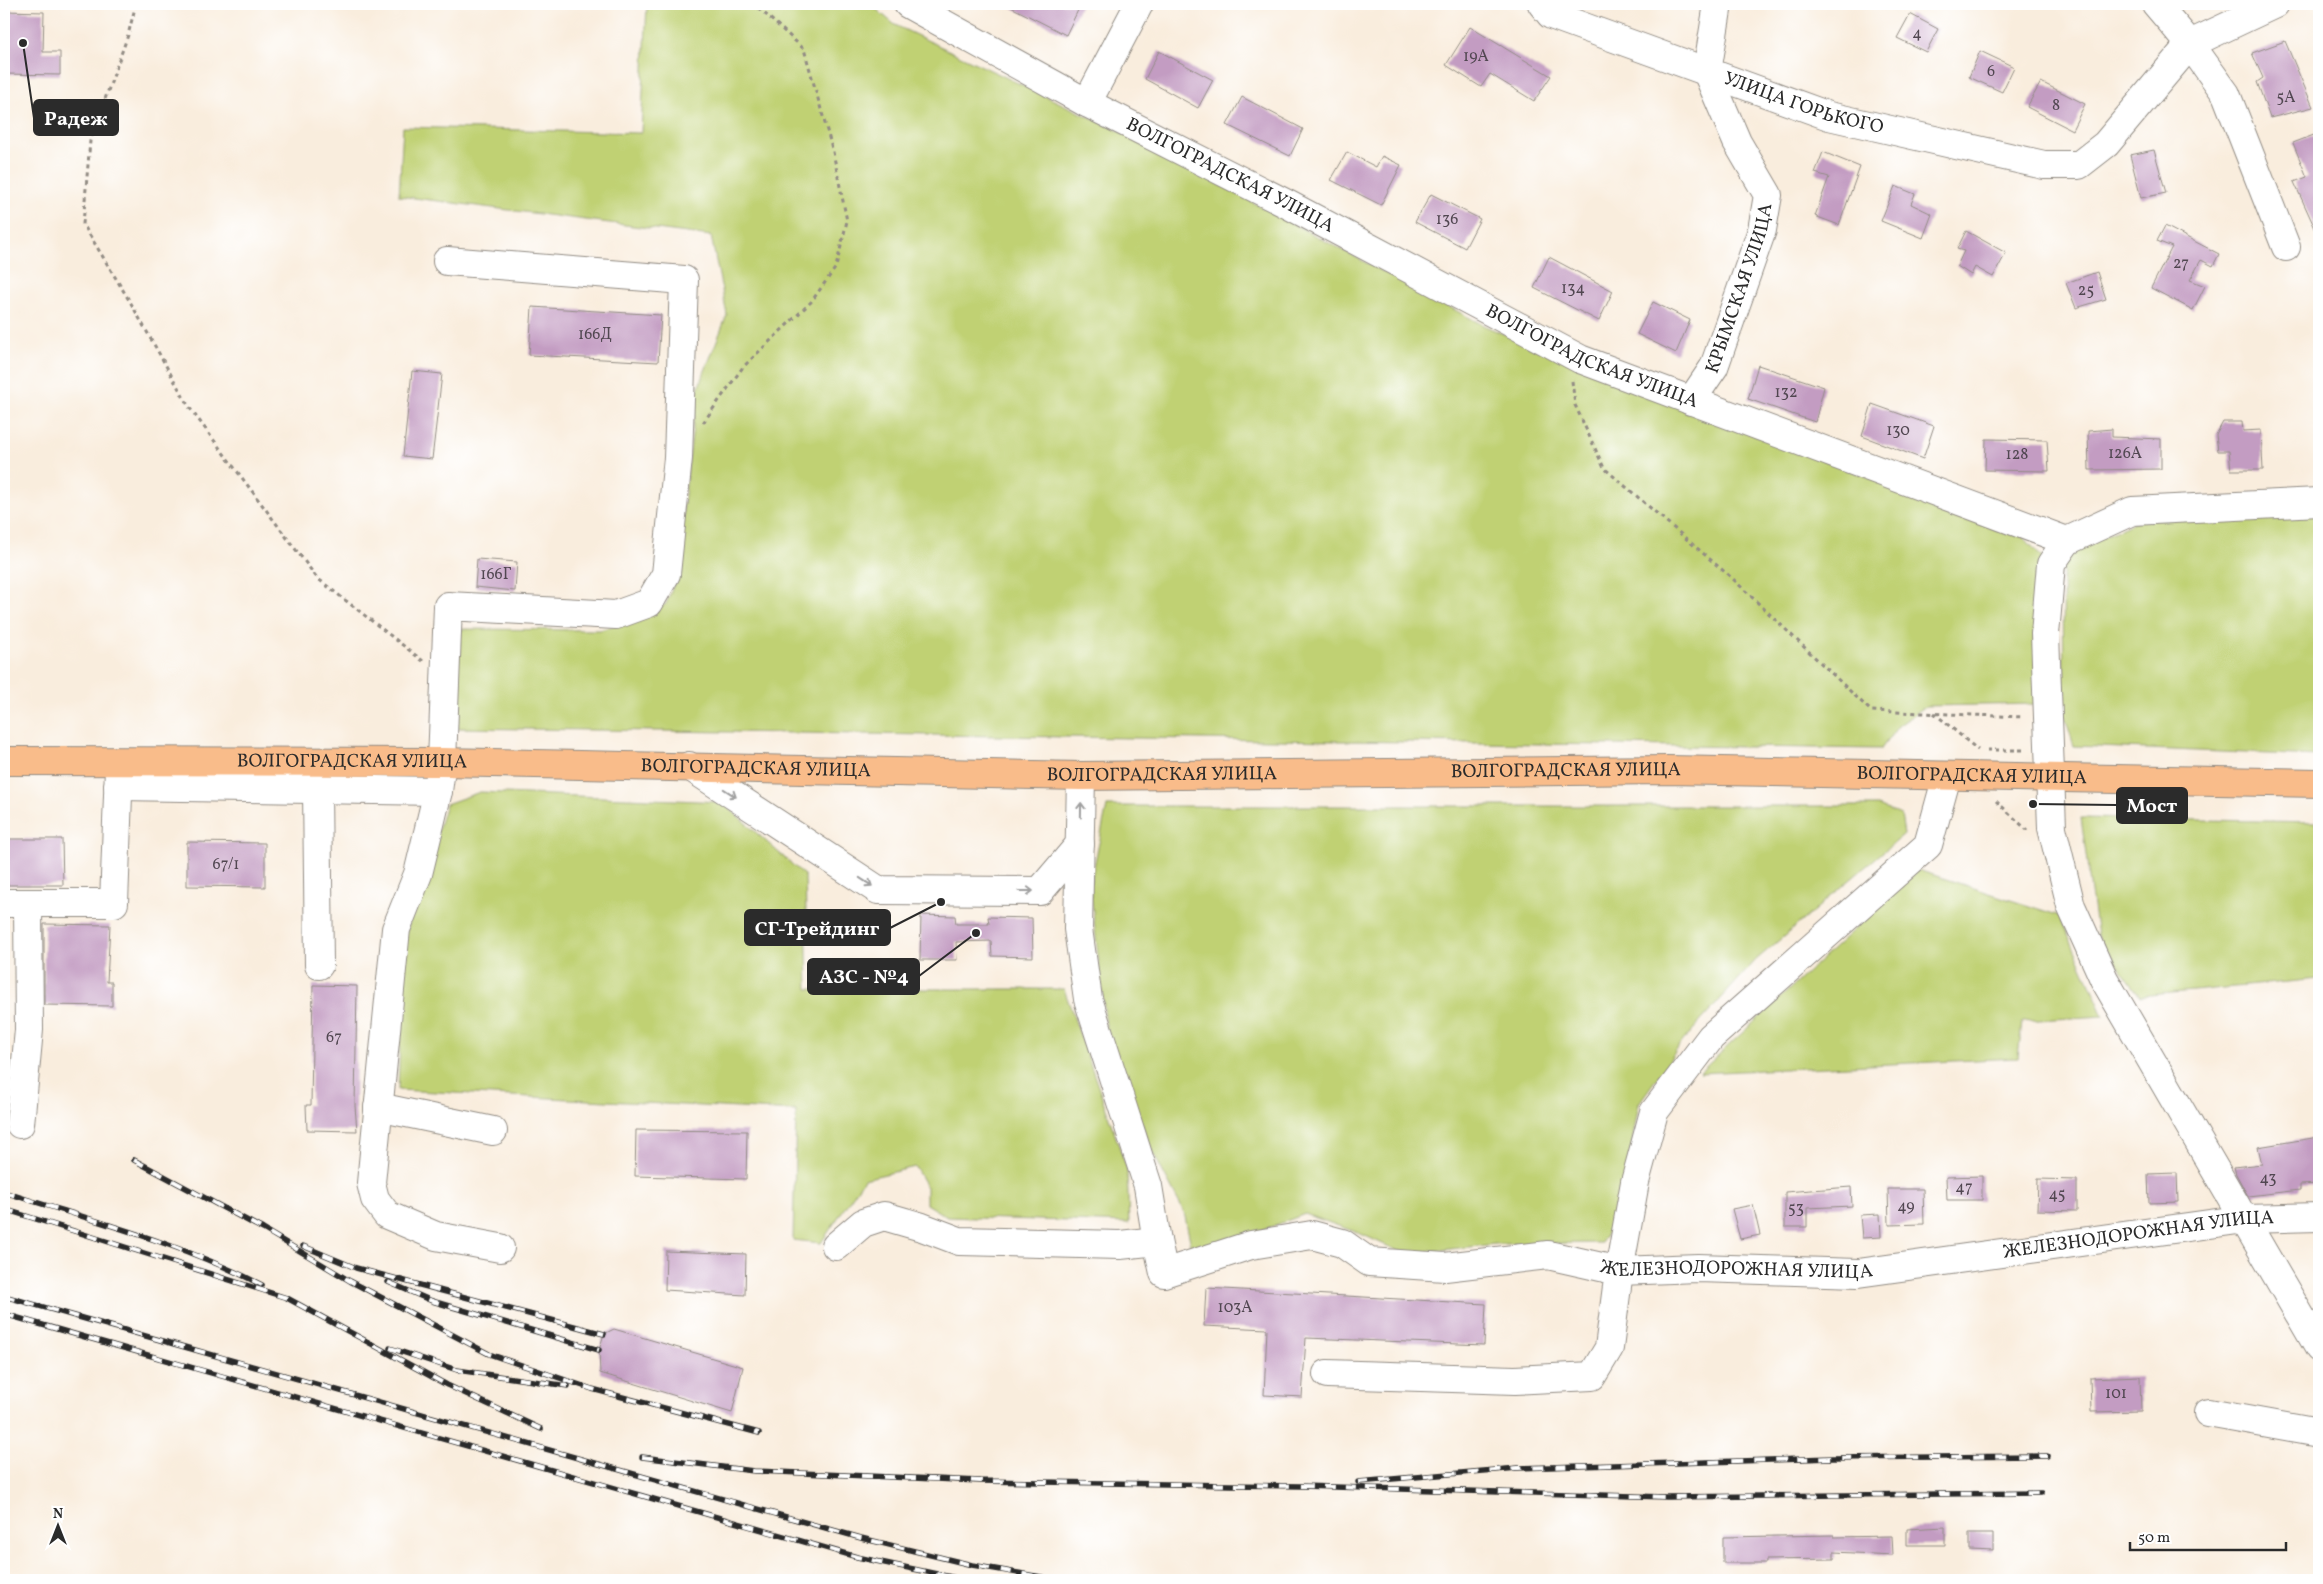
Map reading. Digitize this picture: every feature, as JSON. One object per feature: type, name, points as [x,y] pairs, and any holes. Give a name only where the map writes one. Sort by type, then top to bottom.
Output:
[{"type":"main road","name":"ВОЛГОГРАДСКАЯ УЛИЦА","points":[[4,761],[119,774],[442,762],[1081,776],[1668,770],[2319,783]]},
{"type":"street","name":"ВОЛГОГРАДСКАЯ УЛИЦА","points":[[908,4],[1088,103],[1287,204],[1568,353],[1691,401],[2067,541]]},
{"type":"street","points":[[1088,103],[1139,4]]},
{"type":"street","name":"УЛИЦА ГОРЬКОГО","points":[[1542,4],[1551,15],[1830,116],[2044,164],[2079,164],[2106,144],[2190,44]]},
{"type":"street","points":[[1707,72],[1718,4]]},
{"type":"street","points":[[2156,4],[2190,44],[2226,94],[2286,247]]},
{"type":"street","points":[[2190,44],[2275,4]]},
{"type":"street","name":"КРЫМСКАЯ УЛИЦА","points":[[1691,401],[1714,367],[1762,230],[1768,195],[1737,142],[1707,72]]},
{"type":"street","points":[[447,261],[684,280],[678,458],[666,574],[649,603],[616,616],[448,606],[442,762],[438,791],[418,874],[396,929],[371,1183],[375,1199],[387,1215],[436,1236],[500,1248]]},
{"type":"street","points":[[2319,502],[2132,511],[2067,541],[2051,564],[2045,634],[2052,828],[2071,906],[2104,979],[2319,1348]]},
{"type":"street","points":[[689,766],[878,890],[1040,892],[1080,844]]},
{"type":"street","points":[[20,1124],[29,1030],[16,903],[114,903],[119,774],[317,789],[438,791]]},
{"type":"street","points":[[836,1246],[863,1223],[884,1216],[922,1227],[959,1241],[1120,1245],[1157,1241],[1148,1186],[1088,999],[1078,929],[1081,776]]},
{"type":"street","points":[[1327,1374],[1515,1380],[1592,1376],[1609,1348],[1619,1271],[1634,1182],[1654,1112],[1711,1037],[1928,845],[1947,776]]},
{"type":"street","points":[[317,789],[319,965]]},
{"type":"street","points":[[378,1107],[493,1131]]},
{"type":"street","name":"ЖЕЛЕЗНОДОРОЖНАЯ УЛИЦА","points":[[1157,1241],[1164,1273],[1251,1245],[1312,1235],[1342,1243],[1369,1262],[1445,1267],[1548,1255],[1619,1271],[1698,1268],[1858,1273],[2245,1219],[2319,1216]]},
{"type":"street","points":[[2208,1412],[2319,1433]]},
{"type":"path","points":[[136,4],[128,35],[90,141],[83,224],[132,305],[189,407],[318,578],[445,678]]},
{"type":"path","points":[[700,428],[743,367],[816,295],[836,267],[847,221],[833,152],[804,49],[754,4]]},
{"type":"path","points":[[1568,353],[1574,405],[1604,468],[1733,579],[1871,711],[2048,718]]},
{"type":"path","points":[[1934,713],[1976,750],[2049,750]]},
{"type":"path","points":[[1999,750],[1996,802],[2031,834]]},
{"type":"green space","points":[[647,4],[870,4],[895,25],[1113,128],[1485,326],[1631,388],[2022,535],[2043,559],[2037,704],[1926,706],[1898,726],[1881,749],[456,728],[460,629],[600,630],[644,616],[666,604],[675,581],[697,391],[727,315],[711,236],[399,196],[403,127],[641,133]]},
{"type":"green space","points":[[2319,512],[2319,756],[2074,746],[2064,714],[2063,561],[2093,541],[2140,520]]},
{"type":"green space","points":[[480,792],[722,802],[805,876],[808,989],[1064,989],[1127,1169],[1129,1223],[947,1217],[926,1204],[926,1186],[915,1167],[864,1179],[821,1243],[793,1240],[796,1111],[398,1090],[404,940],[446,804]]},
{"type":"green space","points":[[1107,806],[1878,806],[1901,815],[1904,834],[1756,960],[1683,1041],[1639,1103],[1619,1216],[1601,1243],[1496,1244],[1405,1254],[1361,1234],[1305,1214],[1241,1238],[1192,1250],[1184,1212],[1154,1155],[1107,1035],[1090,885]]},
{"type":"green space","points":[[2081,818],[2319,822],[2319,979],[2140,996],[2097,936]]},
{"type":"green space","points":[[1918,870],[2060,916],[2104,1016],[2022,1021],[2018,1058],[1699,1073]]},
{"type":"building","points":[[1005,4],[1081,4],[1066,35]]},
{"type":"building","points":[[4,11],[44,12],[43,52],[60,52],[60,75],[4,74]]},
{"type":"building","points":[[1910,14],[1938,29],[1926,52],[1897,38]]},
{"type":"building","points":[[1470,27],[1551,76],[1534,101],[1490,74],[1481,87],[1446,65]]},
{"type":"building","points":[[2285,41],[2313,107],[2270,118],[2257,82],[2263,78],[2252,53]]},
{"type":"building","points":[[1159,51],[1213,80],[1198,108],[1145,79]]},
{"type":"building","points":[[1980,51],[2014,67],[2002,92],[1969,77]]},
{"type":"building","points":[[2041,82],[2085,104],[2072,130],[2027,107]]},
{"type":"building","points":[[1242,97],[1303,129],[1290,156],[1227,125]]},
{"type":"building","points":[[2319,133],[2319,237],[2294,182],[2307,177],[2293,143]]},
{"type":"building","points":[[2154,150],[2166,193],[2141,198],[2130,155]]},
{"type":"building","points":[[1347,152],[1376,167],[1382,156],[1401,165],[1381,205],[1331,180]]},
{"type":"building","points":[[1823,152],[1860,167],[1839,225],[1815,216],[1829,177],[1815,173]]},
{"type":"building","points":[[1895,186],[1915,194],[1911,204],[1932,214],[1923,238],[1881,221]]},
{"type":"building","points":[[1431,194],[1480,219],[1465,248],[1415,222]]},
{"type":"building","points":[[2165,226],[2219,254],[2213,266],[2201,260],[2190,280],[2205,286],[2193,310],[2151,288],[2172,247],[2157,241]]},
{"type":"building","points":[[1966,231],[2006,253],[1993,277],[1975,267],[1971,275],[1957,266],[1964,251],[1957,249]]},
{"type":"building","points":[[1549,257],[1613,291],[1599,321],[1534,288]]},
{"type":"building","points":[[2097,272],[2106,299],[2076,308],[2066,283]]},
{"type":"building","points":[[1653,302],[1690,320],[1676,353],[1637,334]]},
{"type":"building","points":[[532,307],[661,315],[658,362],[529,355]]},
{"type":"building","points":[[1758,365],[1824,387],[1815,422],[1748,399]]},
{"type":"building","points":[[412,371],[442,374],[432,459],[403,456]]},
{"type":"building","points":[[1872,404],[1934,426],[1923,459],[1862,436]]},
{"type":"building","points":[[2223,422],[2242,422],[2243,431],[2261,430],[2263,470],[2231,470],[2229,451],[2218,451],[2216,435]]},
{"type":"building","points":[[2112,429],[2112,437],[2161,439],[2161,469],[2089,470],[2088,431]]},
{"type":"building","points":[[1986,439],[2047,440],[2049,471],[1985,470]]},
{"type":"building","points":[[477,559],[517,562],[515,591],[475,587]]},
{"type":"building","points":[[4,839],[62,839],[63,885],[4,885]]},
{"type":"building","points":[[187,842],[265,843],[265,887],[187,886]]},
{"type":"building","points":[[921,915],[955,916],[956,924],[989,924],[988,917],[1032,918],[1033,957],[992,956],[991,941],[956,942],[957,960],[920,960]]},
{"type":"building","points":[[44,924],[110,925],[107,982],[112,982],[112,1006],[44,1005]]},
{"type":"building","points":[[313,985],[357,986],[355,1106],[357,1131],[307,1130],[306,1105],[311,1105]]},
{"type":"building","points":[[636,1130],[747,1131],[746,1179],[635,1176]]},
{"type":"building","points":[[2319,1137],[2319,1184],[2300,1185],[2300,1190],[2248,1196],[2234,1167],[2262,1164],[2258,1147]]},
{"type":"building","points":[[2177,1173],[2178,1202],[2149,1203],[2148,1174]]},
{"type":"building","points":[[1982,1176],[1982,1200],[1947,1200],[1946,1177]]},
{"type":"building","points":[[2038,1179],[2077,1180],[2077,1211],[2037,1210]]},
{"type":"building","points":[[1851,1187],[1852,1206],[1807,1208],[1807,1227],[1785,1227],[1785,1192]]},
{"type":"building","points":[[1888,1189],[1923,1189],[1924,1224],[1889,1225]]},
{"type":"building","points":[[1753,1205],[1760,1235],[1740,1239],[1732,1209]]},
{"type":"building","points":[[1880,1214],[1881,1237],[1862,1238],[1860,1215]]},
{"type":"building","points":[[666,1251],[746,1254],[745,1295],[665,1290]]},
{"type":"building","points":[[1206,1288],[1486,1304],[1484,1345],[1306,1338],[1302,1397],[1264,1395],[1267,1329],[1204,1326]]},
{"type":"building","points":[[614,1329],[743,1367],[732,1413],[600,1373],[599,1350],[604,1334]]},
{"type":"building","points":[[2140,1376],[2141,1411],[2091,1412],[2090,1378]]},
{"type":"building","points":[[1945,1527],[1945,1545],[1907,1545],[1907,1529]]},
{"type":"building","points":[[1969,1534],[1993,1534],[1993,1551],[1969,1550]]},
{"type":"building","points":[[1834,1535],[1834,1537],[1892,1536],[1893,1555],[1834,1552],[1834,1559],[1766,1560],[1766,1563],[1723,1563],[1723,1537]]},
{"type":"railway","points":[[134,1160],[263,1229],[350,1281],[489,1354],[592,1389],[759,1433]]},
{"type":"railway","points":[[4,1192],[167,1244],[262,1285]]},
{"type":"railway","points":[[4,1209],[287,1298],[447,1385],[541,1429]]},
{"type":"railway","points":[[303,1246],[356,1268],[604,1334]]},
{"type":"railway","points":[[388,1282],[432,1301],[599,1350]]},
{"type":"railway","points":[[4,1296],[861,1538],[972,1565],[1058,1580]]},
{"type":"railway","points":[[4,1314],[857,1557],[965,1580]]},
{"type":"railway","points":[[390,1348],[457,1370],[568,1386]]},
{"type":"railway","points":[[1358,1482],[1518,1468],[1832,1458],[2047,1456]]},
{"type":"railway","points":[[642,1457],[754,1471],[980,1481],[1301,1486],[1666,1497],[2041,1493]]},
{"type":"place","name":"Радеж","points":[[23,43]]},
{"type":"place","name":"Мост","points":[[2033,804]]},
{"type":"place","name":"СГ-Трейдинг","points":[[941,902]]},
{"type":"place","name":"АЗС - №4","points":[[976,933]]}]
